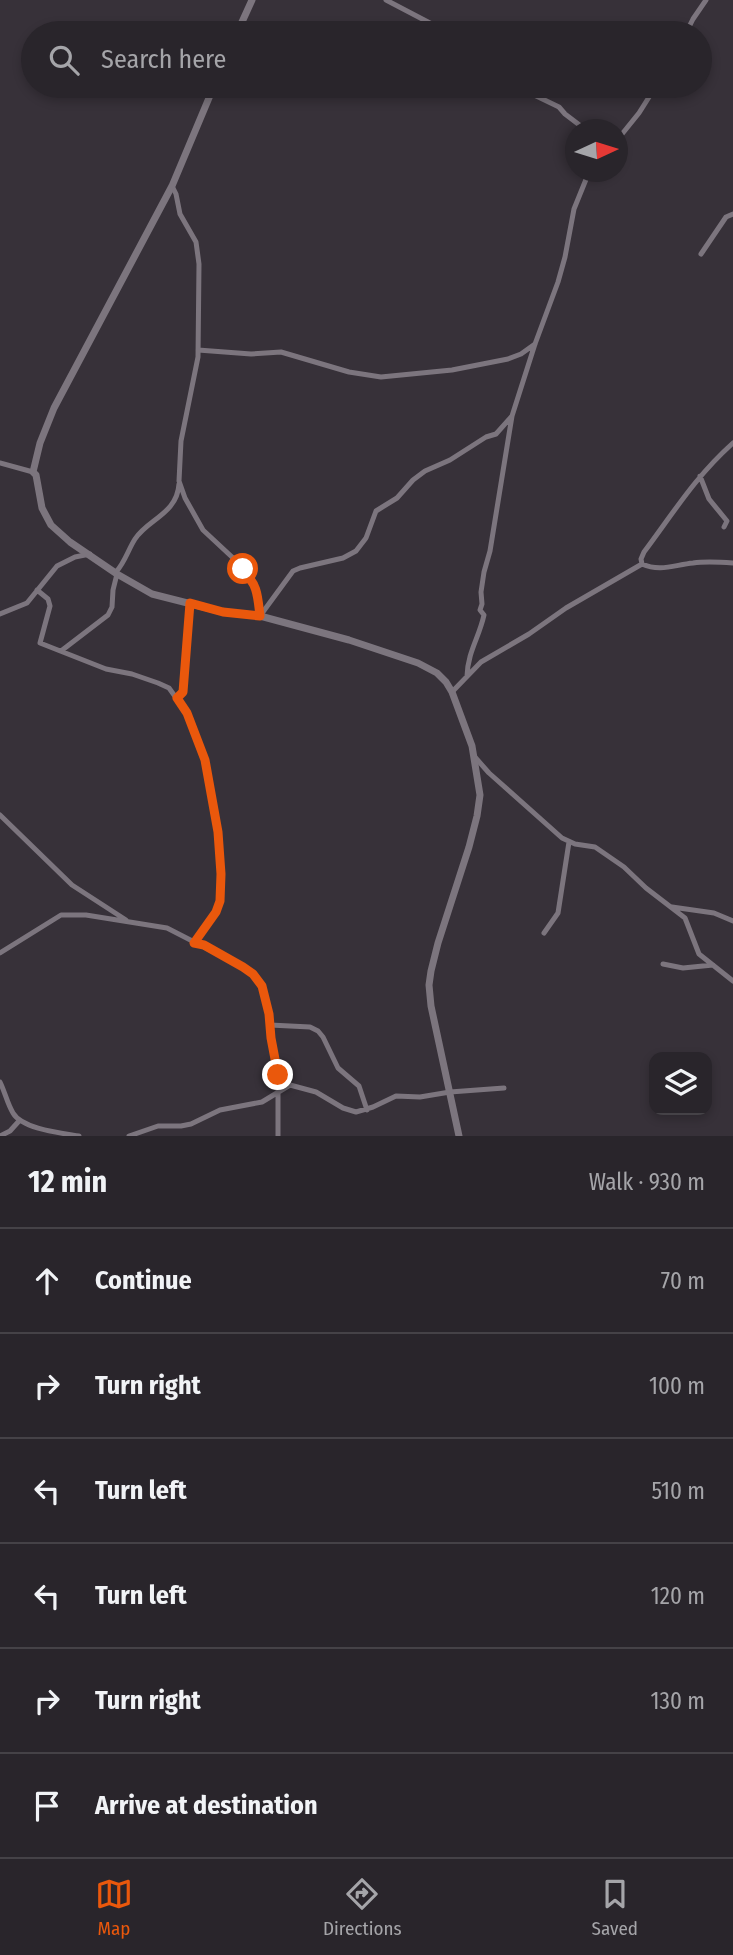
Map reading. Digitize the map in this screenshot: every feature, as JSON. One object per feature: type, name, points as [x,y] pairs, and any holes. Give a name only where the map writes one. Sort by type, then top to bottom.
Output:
[{"type":"street","points":[[242,21],[251,0]]},
{"type":"street","points":[[386,0],[426,21]]},
{"type":"street","points":[[691,21],[706,0]]},
{"type":"street","points":[[33,472],[40,443],[54,408],[172,186],[209,98]]},
{"type":"street","points":[[540,98],[559,107],[572,119]]},
{"type":"street","points":[[628,127],[648,98]]},
{"type":"street","points":[[467,676],[469,654],[484,615],[480,610],[481,592],[512,416],[558,282],[574,209],[585,182]]},
{"type":"street","points":[[61,651],[108,615],[112,607],[116,573],[136,537],[159,519],[178,490],[181,441],[197,369],[198,264],[196,242],[180,214],[172,186]]},
{"type":"street","points":[[701,254],[726,217],[733,214]]},
{"type":"street","points":[[198,350],[251,354],[281,352],[349,372],[381,377],[452,370],[508,359],[535,344]]},
{"type":"street","points":[[260,616],[293,571],[350,555],[366,538],[376,510],[397,498],[425,471],[496,434],[512,416]]},
{"type":"street","points":[[642,564],[644,552],[686,492],[733,443]]},
{"type":"street","points":[[0,463],[33,472],[36,475],[42,508],[51,525],[69,541],[152,594],[223,612],[260,616],[349,640],[418,663],[437,673],[452,692],[474,756],[480,795],[469,847],[438,943],[429,985],[431,1006],[460,1136]]},
{"type":"street","points":[[700,476],[709,499],[727,521],[724,527]]},
{"type":"street","points":[[179,481],[203,530],[243,569],[244,574],[251,578],[258,595],[260,616]]},
{"type":"street","points":[[0,614],[27,603],[57,566],[75,557],[90,554]]},
{"type":"street","points":[[452,692],[481,662],[642,564],[656,569],[695,563],[733,563]]},
{"type":"street","points":[[37,590],[48,599],[50,606],[40,643],[106,669],[132,674],[169,688],[187,713],[205,760],[218,832],[221,874],[220,901],[216,912],[194,943]]},
{"type":"street","points":[[177,698],[183,692],[190,603]]},
{"type":"street","points":[[474,756],[549,827],[569,842],[595,847],[611,857],[685,918],[699,954],[733,981]]},
{"type":"street","points":[[0,815],[72,885],[131,924]]},
{"type":"street","points":[[544,933],[558,913],[569,842]]},
{"type":"street","points":[[672,907],[714,913],[733,921]]},
{"type":"street","points":[[0,953],[61,915],[86,915],[167,928],[243,967],[253,974],[262,986],[269,1014],[278,1082],[278,1136]]},
{"type":"street","points":[[663,964],[683,968],[713,965]]},
{"type":"street","points":[[270,1025],[310,1027],[318,1031],[338,1068],[359,1086],[367,1110]]},
{"type":"street","points":[[276,1066],[290,1085],[316,1092],[356,1112],[367,1110],[396,1096],[420,1097],[504,1088]]},
{"type":"street","points":[[0,1082],[13,1114],[19,1121],[79,1136]]},
{"type":"street","points":[[129,1136],[158,1126],[191,1124],[220,1110],[261,1102],[290,1085]]},
{"type":"street","points":[[0,1136],[10,1131],[19,1121]]},
{"type":"route","points":[[243,569],[244,574],[251,578],[258,595],[260,616],[223,612],[190,603],[183,692],[177,698],[187,713],[205,760],[218,832],[221,874],[222,889],[216,912],[194,943],[204,945],[243,967],[253,974],[262,986],[278,1075]]}]
